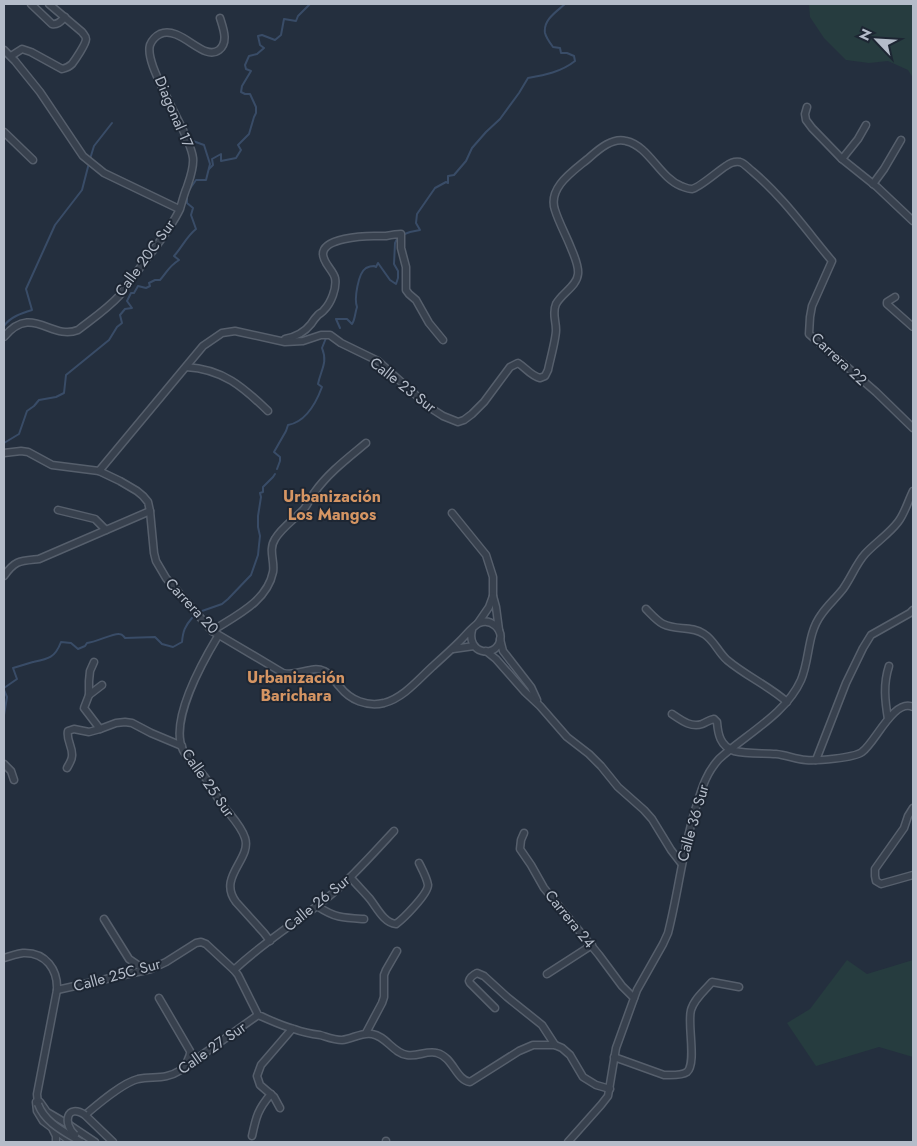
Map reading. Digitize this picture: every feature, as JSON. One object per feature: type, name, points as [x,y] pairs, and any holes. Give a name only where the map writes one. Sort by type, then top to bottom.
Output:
[{"type":"street","points":[[31,4],[52,24],[58,24],[65,17]]},
{"type":"street","points":[[11,56],[22,49],[62,69],[72,64],[86,40],[82,32],[49,4]]},
{"type":"street","name":"Diagonal 17","points":[[179,209],[192,172],[193,158],[153,65],[150,44],[155,37],[162,33],[170,32],[180,35],[207,52],[215,52],[224,45],[220,18]]},
{"type":"street","points":[[4,50],[40,92],[83,156],[104,173],[179,209]]},
{"type":"street","points":[[807,106],[806,120],[812,128],[842,159],[877,187],[913,221]]},
{"type":"street","points":[[842,159],[858,139],[866,125]]},
{"type":"street","points":[[4,132],[33,160]]},
{"type":"street","points":[[873,184],[901,140]]},
{"type":"street","name":"Carrera 22","points":[[554,313],[560,297],[573,284],[578,274],[575,256],[554,208],[554,195],[560,183],[592,155],[611,142],[629,141],[641,149],[667,177],[690,189],[699,186],[727,164],[742,162],[762,179],[794,213],[832,261],[812,306],[809,334],[876,392],[913,428]]},
{"type":"street","name":"Calle 20C Sur","points":[[4,337],[14,326],[28,322],[66,333],[78,330],[110,305],[119,295],[159,242],[179,209]]},
{"type":"street","points":[[279,341],[305,331],[330,303],[335,277],[324,259],[324,249],[328,245],[341,239],[398,234],[401,234],[401,248],[406,267],[406,290],[416,300],[429,323],[443,340]]},
{"type":"street","points":[[894,297],[887,304],[913,326]]},
{"type":"street","name":"Calle 23 Sur","points":[[99,471],[203,346],[222,333],[235,331],[279,341],[294,342],[321,335],[330,335],[341,343],[378,361],[429,407],[443,416],[458,422],[472,414],[484,402],[510,367],[518,363],[534,377],[540,378],[545,376],[548,370],[556,330],[554,313]]},
{"type":"street","points":[[186,367],[221,374],[242,388],[268,411]]},
{"type":"street","points":[[212,631],[252,605],[264,594],[274,567],[272,547],[275,538],[304,508],[314,492],[339,466],[366,443]]},
{"type":"street","name":"Carrera 20","points":[[4,453],[28,452],[52,465],[99,471],[137,491],[148,502],[154,553],[160,569],[178,593],[218,636],[284,674],[295,674],[314,669],[324,671],[331,676],[350,698],[370,704],[383,703],[394,699],[412,685],[472,630]]},
{"type":"street","name":"Calle 36 Sur","points":[[568,1142],[608,1096],[616,1048],[634,998],[668,933],[681,864],[692,819],[705,781],[713,766],[729,750],[769,719],[787,702],[796,690],[806,669],[815,625],[844,588],[866,553],[898,522],[913,491]]},
{"type":"street","points":[[58,510],[95,519],[106,530]]},
{"type":"street","points":[[4,576],[14,564],[21,561],[39,559],[150,512]]},
{"type":"street","points":[[452,513],[486,555],[493,577],[493,596],[500,639],[504,651],[531,686],[540,706]]},
{"type":"street","points":[[493,596],[489,607],[472,630],[471,641],[474,646],[477,649],[486,651],[496,659],[567,737],[602,766],[618,787],[644,810],[652,819],[681,864]]},
{"type":"street","points":[[646,609],[662,624],[697,630],[705,634],[726,659],[766,685],[787,702]]},
{"type":"street","points":[[816,760],[854,665],[871,635],[913,610]]},
{"type":"street","points":[[478,624],[484,621],[490,622],[500,631]]},
{"type":"street","name":"Calle 25 Sur","points":[[218,636],[200,667],[187,700],[182,717],[182,746],[187,756],[208,782],[246,839],[246,845],[233,876],[230,893],[270,941]]},
{"type":"street","points":[[486,651],[495,648],[500,639]]},
{"type":"street","points":[[452,649],[474,646]]},
{"type":"street","points":[[89,695],[88,681],[94,662]]},
{"type":"street","points":[[888,719],[884,690],[885,677],[889,666]]},
{"type":"street","points":[[100,729],[84,710],[84,706],[89,695],[102,684]]},
{"type":"street","points":[[672,714],[680,720],[694,725],[714,719],[717,722],[718,734],[729,750],[816,760],[861,753],[888,719],[904,706],[913,707]]},
{"type":"street","points":[[67,768],[72,757],[72,750],[67,735],[68,731],[74,729],[89,732],[116,723],[126,722],[182,746]]},
{"type":"street","points":[[4,764],[11,771],[14,780]]},
{"type":"street","points":[[913,808],[904,828],[877,866],[875,876],[876,882],[881,884],[913,875]]},
{"type":"street","name":"Calle 26 Sur","points":[[234,970],[250,955],[317,906],[351,878],[394,831]]},
{"type":"street","name":"Carrera 24","points":[[524,833],[520,849],[544,888],[592,945],[622,986],[634,998]]},
{"type":"street","points":[[351,878],[386,919],[392,924],[396,924],[422,897],[427,889],[427,882],[419,863]]},
{"type":"street","points":[[317,906],[338,917],[364,919]]},
{"type":"street","points":[[104,919],[129,959],[145,970]]},
{"type":"street","name":"Calle 25C Sur","points":[[57,990],[160,966],[196,943],[201,942],[206,944],[234,970]]},
{"type":"street","points":[[547,974],[592,945]]},
{"type":"street","points":[[366,1034],[382,1003],[384,997],[384,975],[397,951]]},
{"type":"street","points":[[4,958],[22,953],[30,953],[45,960],[55,973],[57,990],[36,1107],[38,1115],[43,1122],[68,1142]]},
{"type":"street","points":[[234,970],[258,1015],[292,1029],[343,1040],[372,1034],[377,1035],[404,1055],[411,1056],[427,1052],[440,1054],[447,1058],[466,1082],[470,1082],[519,1050],[533,1045],[555,1045],[570,1055],[578,1071],[588,1082],[610,1089]]},
{"type":"street","points":[[495,1008],[470,983],[469,981],[473,974],[477,973],[484,976],[542,1025],[555,1045]]},
{"type":"street","points":[[614,1057],[664,1074],[671,1075],[688,1071],[691,1062],[691,1008],[712,982],[739,987]]},
{"type":"street","points":[[160,998],[190,1051],[186,1066]]},
{"type":"street","name":"Calle 27 Sur","points":[[86,1115],[116,1090],[128,1083],[143,1078],[168,1076],[186,1066],[258,1015]]},
{"type":"street","points":[[280,1108],[277,1101],[260,1084],[258,1072],[261,1065],[292,1029]]},
{"type":"street","points":[[252,1136],[258,1111],[271,1094]]},
{"type":"street","points":[[37,1099],[46,1112],[95,1142]]},
{"type":"street","points":[[37,1099],[40,1110],[46,1118],[55,1126],[82,1142]]},
{"type":"street","points":[[82,1142],[70,1130],[68,1121],[69,1115],[72,1112],[86,1115],[113,1142]]},
{"type":"street","points":[[68,1142],[73,1130],[71,1126]]},
{"type":"street","points":[[51,1127],[56,1136],[56,1142]]},
{"type":"street","points":[[68,1142],[73,1134],[79,1133],[89,1138]]},
{"type":"green space","points":[[809,4],[913,4],[913,78],[908,70],[888,61],[869,63],[846,60],[824,38],[810,17]]},
{"type":"green space","points":[[847,960],[867,974],[913,960],[913,1057],[879,1047],[816,1066],[787,1023],[810,1009]]},
{"type":"waterway","points":[[209,169],[213,165],[212,159],[221,154],[221,161],[236,158],[241,150],[238,145],[249,134],[256,113],[256,107],[250,94],[241,92],[242,86],[251,71],[246,69],[245,65],[249,56],[257,54],[264,48],[260,45],[258,36],[262,35],[275,40],[281,35],[284,19],[296,21],[298,16],[310,4]]},
{"type":"waterway","points":[[402,235],[420,230],[416,223],[417,214],[435,188],[446,182],[448,183],[448,176],[454,175],[466,161],[472,148],[500,119],[528,78],[547,74],[570,65],[575,61],[574,56],[561,53],[560,48],[553,47],[545,33],[548,20],[565,4]]},
{"type":"waterway","points":[[90,159],[94,146],[112,123]]},
{"type":"waterway","points":[[189,190],[196,180],[206,180],[210,164],[204,145],[193,141]]},
{"type":"waterway","points":[[4,326],[13,318],[32,310],[26,289],[55,225],[82,190],[89,163]]},
{"type":"waterway","points":[[4,443],[19,434],[27,411],[39,400],[56,397],[64,393],[66,375],[109,340],[117,327],[122,323],[120,315],[125,309],[132,308],[127,301],[131,293],[134,293],[138,286],[146,288],[150,286],[149,283],[160,280],[170,267],[179,260],[174,256],[196,229],[191,215],[193,208],[187,203],[187,194]]},
{"type":"waterway","points":[[340,328],[336,319],[347,319],[352,324],[353,322],[357,307],[357,286],[366,268],[376,267],[378,263],[390,280],[396,284],[398,271],[394,264],[395,243],[398,237]]},
{"type":"waterway","points":[[277,469],[280,457],[274,452],[288,425],[305,416],[320,393],[322,387],[318,384],[324,362],[322,348],[326,338],[331,338]]},
{"type":"waterway","points":[[202,611],[222,604],[251,575],[258,555],[260,493],[263,492],[263,487],[275,474]]},
{"type":"waterway","points":[[4,688],[17,679],[13,668],[50,657],[61,642],[71,643],[78,649],[87,643],[119,634],[125,638],[155,637],[162,644],[173,647],[182,642],[185,629],[192,618]]},
{"type":"waterway","points":[[4,690],[7,697],[4,715]]},
{"type":"district","name":"Urbanización Los Mangos","points":[[332,505]]},
{"type":"district","name":"Urbanización Barichara","points":[[296,686]]}]
